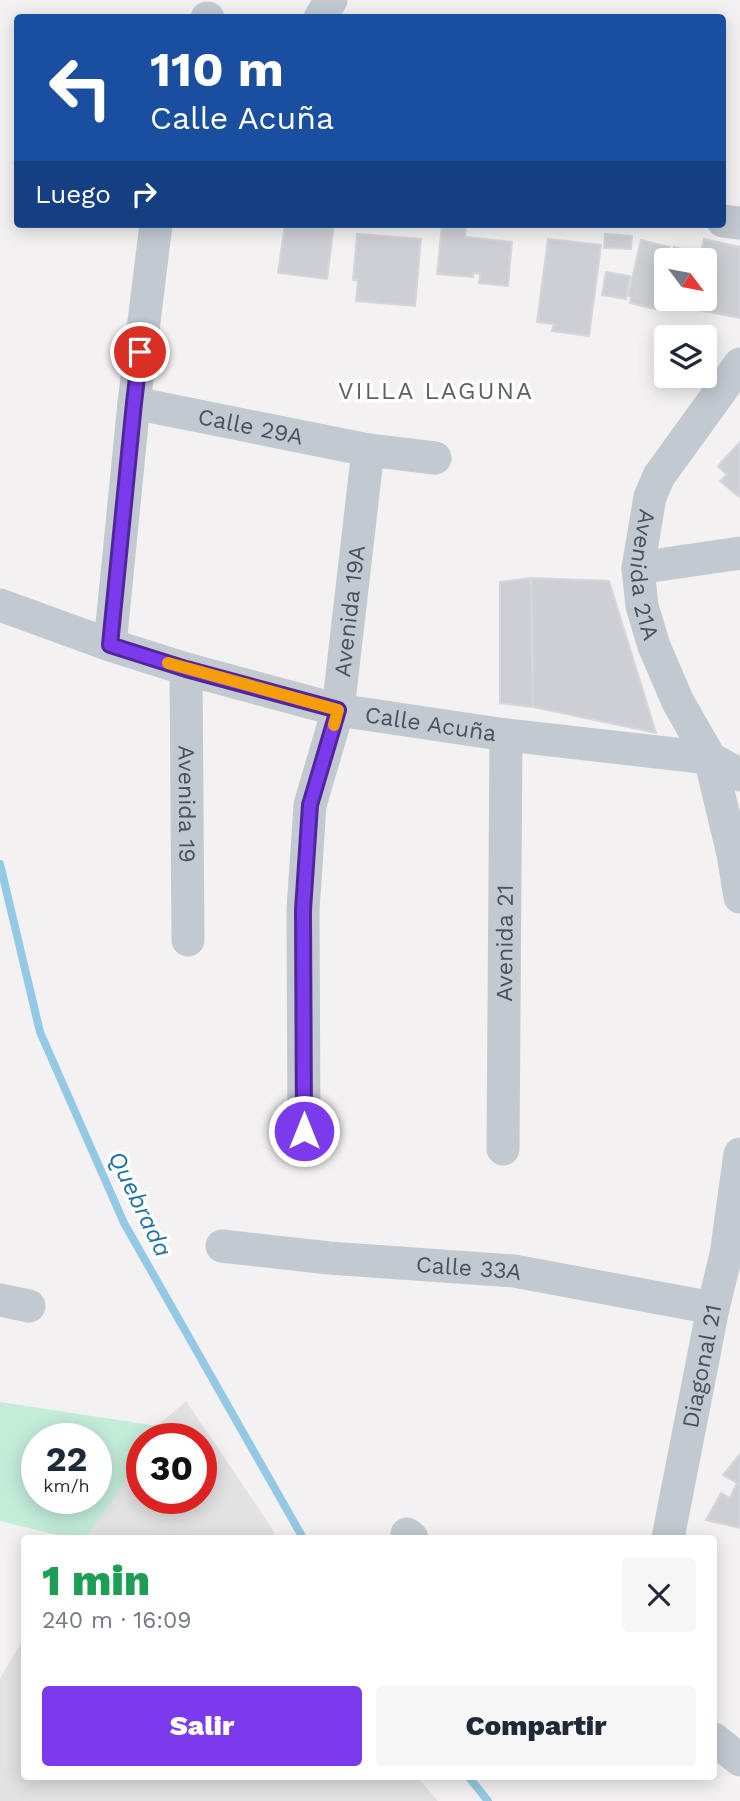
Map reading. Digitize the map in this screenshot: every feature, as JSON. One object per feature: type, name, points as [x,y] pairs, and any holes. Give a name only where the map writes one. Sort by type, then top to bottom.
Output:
[{"type":"street","points":[[110,645],[134,403],[156,228]]},
{"type":"street","name":"Avenida 21A","points":[[710,758],[678,702],[654,646],[642,606],[638,568],[650,497],[659,476],[740,364]]},
{"type":"street","name":"Calle 29A","points":[[134,403],[368,450]]},
{"type":"street","points":[[368,450],[435,458]]},
{"type":"street","name":"Avenida 19A","points":[[304,1131],[303,910],[310,805],[338,710],[368,450]]},
{"type":"street","points":[[638,568],[740,553]]},
{"type":"street","name":"Calle Acuña","points":[[0,605],[186,669],[338,710],[506,735],[710,758]]},
{"type":"street","name":"Avenida 19","points":[[186,669],[188,940]]},
{"type":"street","name":"Avenida 21","points":[[503,1149],[506,735]]},
{"type":"street","points":[[710,758],[740,775]]},
{"type":"street","points":[[710,758],[733,854],[740,897]]},
{"type":"street","name":"Diagonal 21","points":[[669,1535],[713,1308],[733,1260],[740,1154]]},
{"type":"street","name":"Calle 33A","points":[[222,1246],[329,1258],[514,1271],[713,1308]]},
{"type":"street","points":[[717,1741],[740,1760]]},
{"type":"shaded area","points":[[186,1401],[201,1423],[160,1423]]},
{"type":"shaded area","points":[[217,1447],[275,1535],[89,1535],[102,1514],[112,1514],[112,1498],[126,1476],[126,1514],[217,1514]]},
{"type":"shaded area","points":[[21,1643],[21,1780],[420,1780],[438,1801],[0,1801],[0,1678]]},
{"type":"green space","points":[[0,1402],[137,1423],[126,1423],[126,1479],[112,1501],[112,1423],[21,1423],[21,1514],[103,1514],[88,1535],[58,1535],[0,1521]]},
{"type":"building","points":[[284,228],[333,228],[327,279],[278,273]]},
{"type":"building","points":[[442,228],[466,228],[465,237],[512,242],[508,286],[479,283],[480,274],[473,273],[473,277],[437,274]]},
{"type":"building","points":[[357,234],[421,239],[415,306],[356,301],[358,280],[353,280]]},
{"type":"building","points":[[605,234],[632,236],[631,249],[604,248]]},
{"type":"building","points":[[548,239],[601,245],[589,336],[552,331],[554,324],[537,322]]},
{"type":"building","points":[[704,239],[740,247],[740,318],[709,312],[718,312],[718,248],[702,248]]},
{"type":"building","points":[[641,240],[669,247],[654,248],[654,309],[630,303],[631,297],[628,296]]},
{"type":"building","points":[[606,272],[630,276],[626,299],[602,295]]},
{"type":"building","points":[[740,442],[739,497],[720,481],[727,475],[718,466]]},
{"type":"building","points":[[531,578],[609,581],[656,733],[533,707]]},
{"type":"building","points":[[531,578],[533,707],[500,703],[500,582]]},
{"type":"building","points":[[740,1454],[740,1528],[706,1520],[721,1493],[730,1498],[737,1483],[723,1475]]},
{"type":"waterway","name":"Quebrada","points":[[0,864],[40,1032],[124,1223],[301,1535]]},
{"type":"waterway","name":"Quebrada","points":[[471,1780],[488,1801]]},
{"type":"slow traffic","points":[[168,663],[338,710],[334,725]]},
{"type":"district","name":"VILLA LAGUNA","points":[[436,391]]},
{"type":"route","points":[[140,352],[110,645],[186,669],[338,710],[310,805],[303,910],[304,1131]]}]
